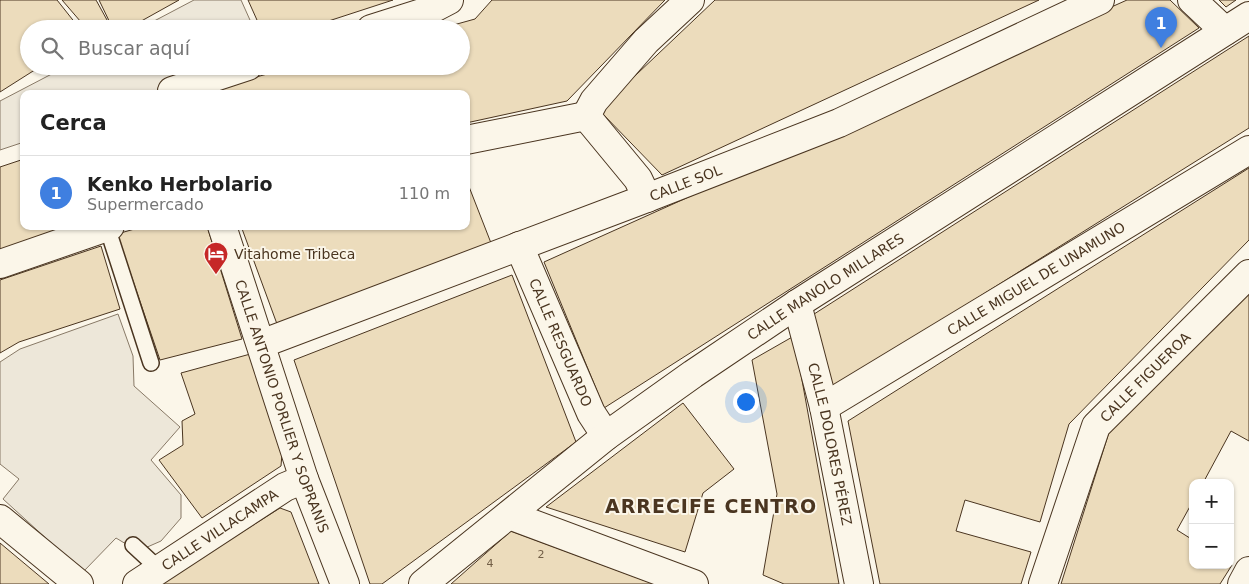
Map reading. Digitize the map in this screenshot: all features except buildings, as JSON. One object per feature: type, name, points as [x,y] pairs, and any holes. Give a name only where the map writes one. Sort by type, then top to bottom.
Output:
[{"type":"street","points":[[400,20],[428,11],[449,0]]},
{"type":"street","points":[[586,116],[594,101],[646,41],[690,0]]},
{"type":"street","name":"CALLE SOL","points":[[261,344],[839,123],[1100,0]]},
{"type":"street","points":[[1192,0],[1225,31]]},
{"type":"street","name":"CALLE MANOLO MILLARES","points":[[423,584],[606,436],[693,374],[797,304],[1249,16]]},
{"type":"street","points":[[178,90],[222,75]]},
{"type":"street","points":[[470,139],[586,116]]},
{"type":"street","points":[[586,116],[638,179],[647,198]]},
{"type":"street","name":"CALLE MIGUEL DE UNAMUNO","points":[[824,408],[1249,150]]},
{"type":"street","points":[[0,264],[99,230]]},
{"type":"street","name":"CALLE ANTONIO PORLIER Y SOPRANIS","points":[[223,230],[304,479],[345,584]]},
{"type":"street","name":"CALLE RESGUARDO","points":[[519,246],[591,413],[606,436]]},
{"type":"street","name":"CALLE FIGUEROA","points":[[1043,584],[1096,426],[1249,274]]},
{"type":"street","name":"CALLE DOLORES PÉREZ","points":[[797,304],[824,408],[859,584]]},
{"type":"street","name":"CALLE VILLACAMPA","points":[[148,576],[285,487],[304,479]]},
{"type":"street","points":[[509,514],[694,584]]},
{"type":"street","points":[[0,519],[78,584]]},
{"type":"street","points":[[1242,584],[1249,571]]},
{"type":"lane","points":[[109,230],[151,363]]},
{"type":"lane","points":[[133,545],[148,576]]},
{"type":"shaded area","points":[[194,0],[241,0],[250,20],[156,20]]},
{"type":"shaded area","points":[[50,75],[221,75],[175,90],[21,90]]},
{"type":"shaded area","points":[[20,91],[20,143],[0,150],[0,101]]},
{"type":"shaded area","points":[[118,314],[133,356],[134,386],[180,427],[151,460],[181,495],[181,518],[161,541],[145,548],[126,544],[116,538],[83,572],[3,499],[19,479],[0,464],[0,362],[20,349]]},
{"type":"place","name":"Kenko Herbolario","points":[[1161,48]]},
{"type":"place","name":"Vitahome Tribeca","points":[[216,275]]},
{"type":"district","name":"ARRECIFE CENTRO","points":[[711,506]]}]
